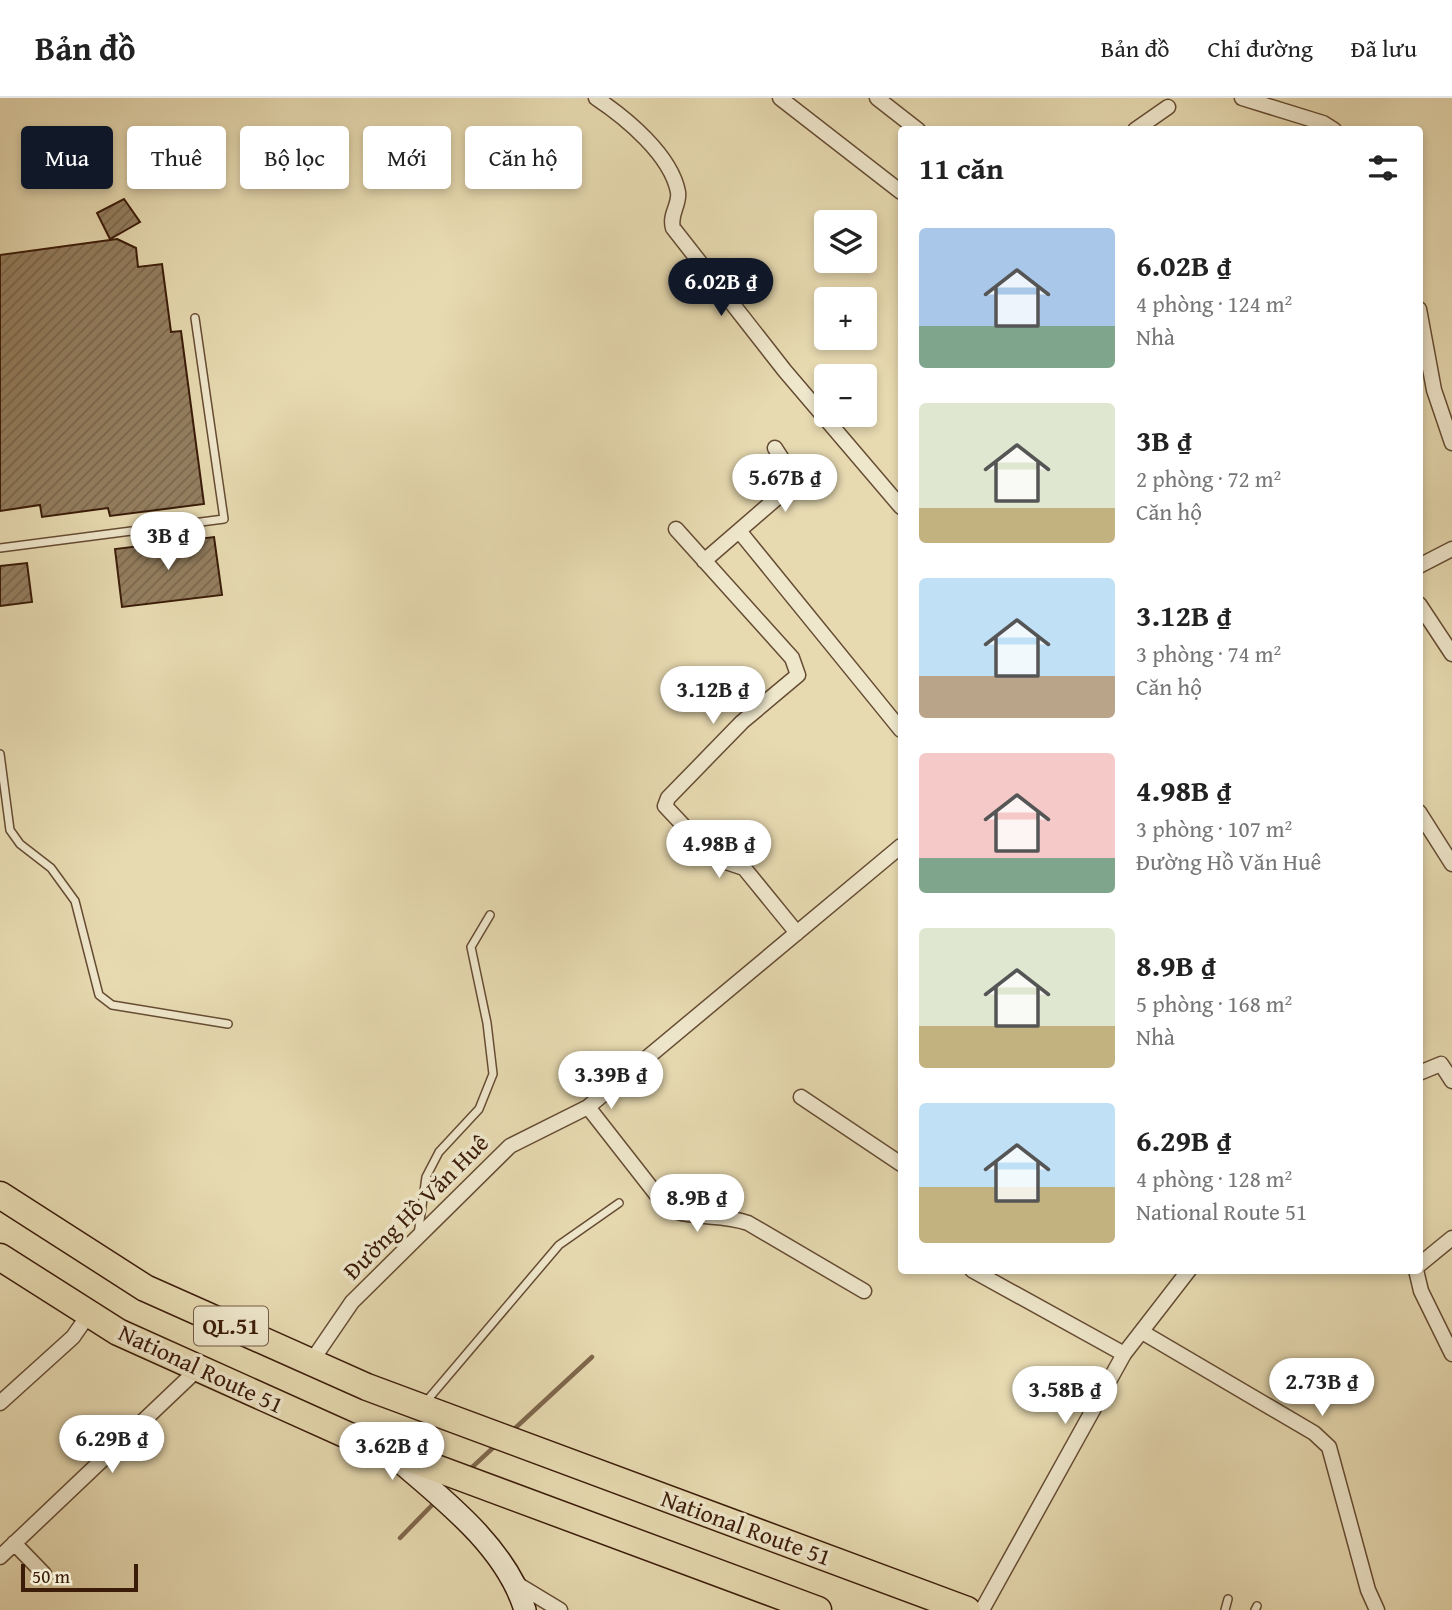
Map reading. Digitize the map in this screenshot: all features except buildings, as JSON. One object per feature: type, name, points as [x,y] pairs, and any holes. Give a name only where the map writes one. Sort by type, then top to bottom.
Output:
[{"type":"highway","name":"National Route 51","points":[[0,1195],[145,1288],[311,1362],[524,1446],[967,1610]]},
{"type":"highway","name":"National Route 51","points":[[0,1257],[118,1332],[385,1449],[818,1610]]},
{"type":"street","points":[[596,98],[616,111],[649,141],[674,177],[679,199],[670,218],[673,228],[785,371],[898,503]]},
{"type":"street","points":[[780,98],[898,190]]},
{"type":"street","points":[[877,98],[913,126]]},
{"type":"street","points":[[1242,98],[1328,126]]},
{"type":"street","points":[[1141,126],[1168,107]]},
{"type":"street","points":[[1423,331],[1434,390],[1452,443]]},
{"type":"street","points":[[704,561],[794,481],[775,448]]},
{"type":"street","points":[[676,529],[792,658],[798,675],[742,722],[668,798],[665,806],[714,858],[744,868],[797,933]]},
{"type":"street","points":[[740,531],[898,726]]},
{"type":"street","points":[[1423,564],[1452,549]]},
{"type":"street","points":[[1423,610],[1452,654]]},
{"type":"street","points":[[1423,818],[1452,864]]},
{"type":"street","name":"Đường Hồ Văn Huê","points":[[311,1362],[352,1302],[510,1146],[589,1107],[898,849]]},
{"type":"street","points":[[1423,1071],[1441,1064],[1452,1081]]},
{"type":"street","points":[[801,1097],[898,1162]]},
{"type":"street","points":[[589,1107],[626,1159],[667,1208],[683,1215],[736,1219],[748,1223],[864,1291]]},
{"type":"street","points":[[1423,1262],[1452,1238]]},
{"type":"street","points":[[979,1274],[1124,1354]]},
{"type":"street","points":[[982,1610],[1124,1354],[1186,1274]]},
{"type":"street","points":[[1417,1274],[1421,1291],[1452,1354]]},
{"type":"street","points":[[0,1403],[73,1337],[89,1314]]},
{"type":"street","points":[[1142,1332],[1314,1433],[1329,1447],[1368,1590],[1377,1610]]},
{"type":"street","points":[[0,1557],[199,1368]]},
{"type":"street","points":[[385,1449],[426,1484],[494,1552],[517,1584],[525,1610]]},
{"type":"street","points":[[15,1543],[44,1574]]},
{"type":"street","points":[[517,1584],[561,1610]]},
{"type":"lane","points":[[0,548],[224,519],[195,318]]},
{"type":"lane","points":[[0,754],[10,830],[20,844],[51,868],[75,901],[99,995],[112,1005],[228,1024]]},
{"type":"lane","points":[[417,1239],[426,1177],[439,1152],[479,1109],[493,1074],[487,1023],[471,947],[490,915]]},
{"type":"lane","points":[[422,1407],[558,1245],[620,1203]]},
{"type":"lane","points":[[1225,1610],[1228,1599]]},
{"type":"waterway","points":[[512,1431],[592,1357]]},
{"type":"waterway","points":[[468,1471],[495,1446]]},
{"type":"waterway","points":[[400,1538],[436,1501]]}]
